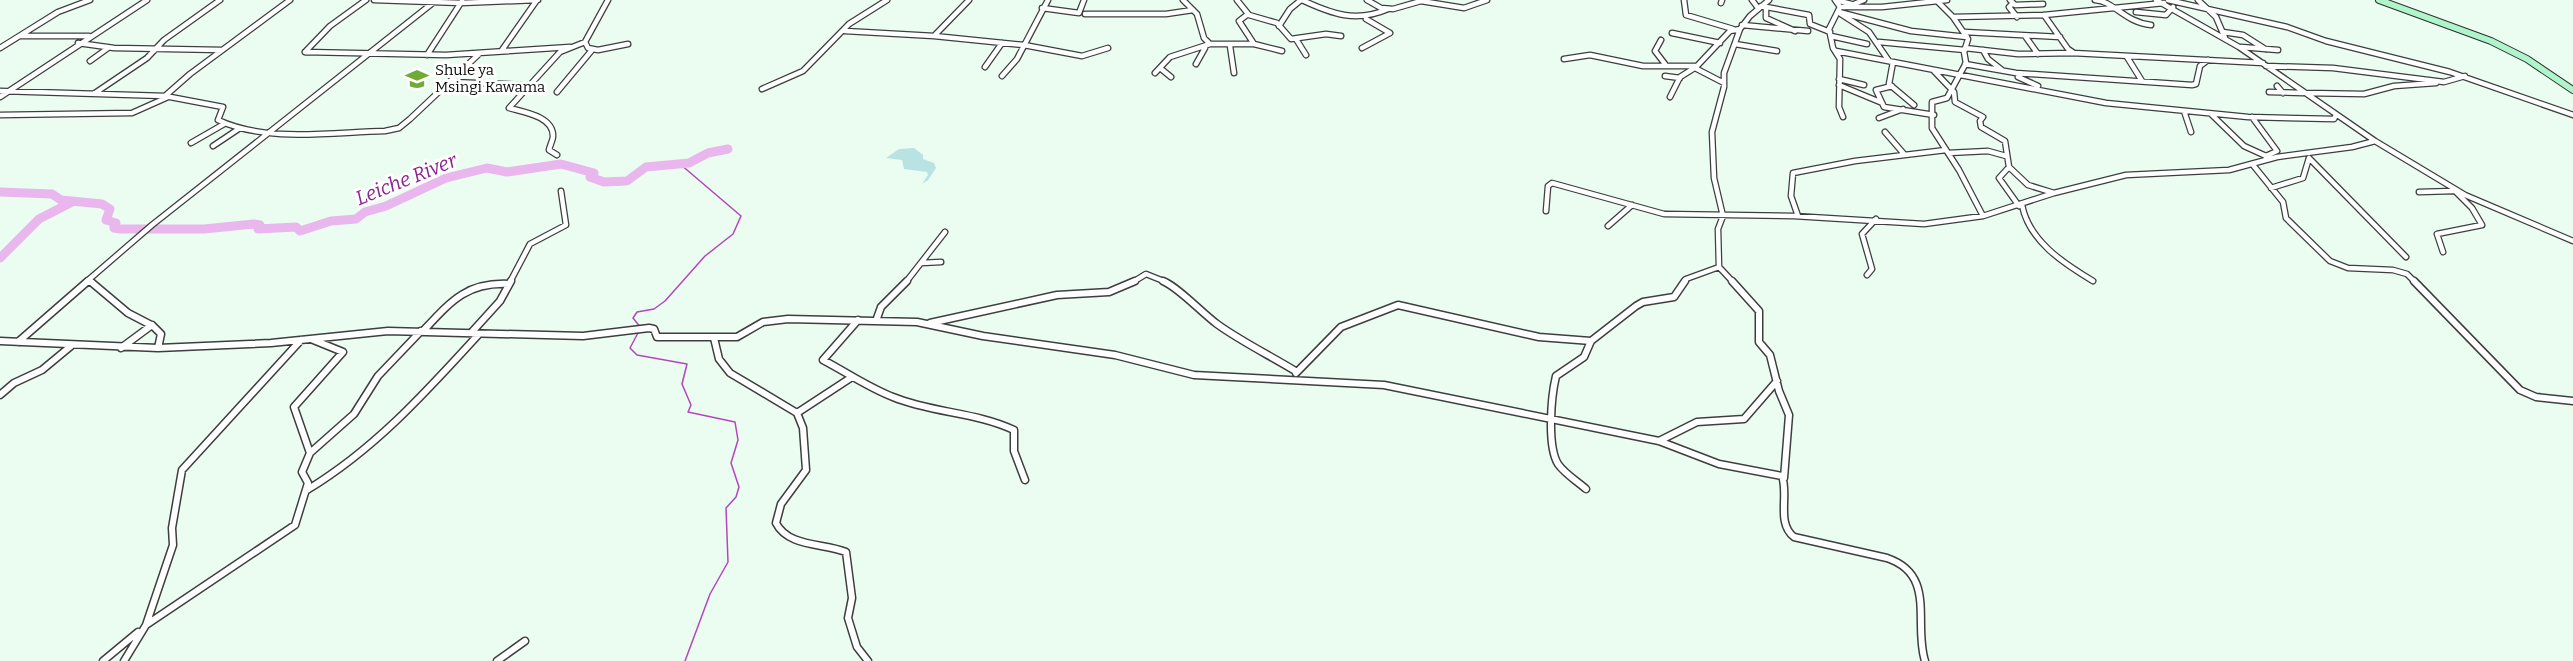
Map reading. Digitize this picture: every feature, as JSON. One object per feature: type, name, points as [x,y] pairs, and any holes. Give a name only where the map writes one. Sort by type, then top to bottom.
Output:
[{"type":"street","points":[[0,48],[58,12],[90,0]]},
{"type":"street","points":[[0,97],[78,43],[147,0]]},
{"type":"street","points":[[94,94],[160,48],[164,40],[220,0]]},
{"type":"street","points":[[0,114],[132,113],[166,97],[222,50],[290,0]]},
{"type":"street","points":[[366,0],[330,26],[305,52],[427,55],[570,47]]},
{"type":"street","points":[[374,0],[434,2],[537,0]]},
{"type":"street","points":[[502,50],[537,0]]},
{"type":"street","points":[[557,155],[549,150],[553,138],[550,128],[529,111],[509,108],[560,52],[585,42],[608,0]]},
{"type":"street","points":[[762,89],[803,71],[849,24],[887,0]]},
{"type":"street","points":[[934,36],[969,0]]},
{"type":"street","points":[[1002,76],[1015,62],[1048,0]]},
{"type":"street","points":[[1042,8],[1078,13],[1084,0]]},
{"type":"street","points":[[1183,0],[1197,14],[1208,45]]},
{"type":"street","points":[[1237,0],[1248,14],[1279,26],[1287,36],[1296,39],[1322,34],[1341,36]]},
{"type":"street","points":[[1279,26],[1290,9],[1302,0],[1341,17],[1366,19],[1390,33],[1362,48]]},
{"type":"street","points":[[1367,0],[1388,9]]},
{"type":"street","points":[[1366,19],[1388,9],[1419,1],[1464,8],[1487,0]]},
{"type":"street","points":[[1684,0],[1687,16],[1733,29],[1741,27],[1808,31]]},
{"type":"street","points":[[1752,0],[1809,15],[1810,24],[1830,34],[1867,44]]},
{"type":"street","points":[[1865,7],[1836,0],[1839,10],[1860,23],[1879,42],[1891,62],[1889,81],[1914,105]]},
{"type":"street","points":[[1854,4],[1864,0]]},
{"type":"street","points":[[1890,0],[1900,6]]},
{"type":"street","points":[[1839,10],[1947,0]]},
{"type":"street","points":[[2095,0],[2104,0],[2116,7],[2119,13],[2136,23],[2151,25]]},
{"type":"street","points":[[2095,0],[2107,8]]},
{"type":"street","points":[[2198,0],[2209,8],[2224,35]]},
{"type":"street","points":[[2379,0],[2491,41],[2527,59],[2573,90]]},
{"type":"street","points":[[427,55],[462,1]]},
{"type":"street","points":[[1937,1],[1966,34],[1965,64],[1945,101],[1932,102],[1934,115],[1932,128],[1983,216]]},
{"type":"street","points":[[1953,17],[2043,15],[2155,1],[2176,1],[2465,76],[2573,115]]},
{"type":"street","points":[[18,342],[152,225],[434,2]]},
{"type":"street","points":[[2017,16],[2009,7],[2011,2],[2042,3],[2055,14]]},
{"type":"street","points":[[2166,2],[2224,35],[2303,93],[2454,190],[2573,241]]},
{"type":"street","points":[[1764,4],[1741,27],[1724,73],[1724,83],[1714,123],[1712,141],[1714,178],[1723,216],[1718,229],[1719,267],[1759,311],[1757,328],[1759,342],[1770,355],[1790,419],[1784,478],[1786,526],[1791,535],[1808,542],[1832,544],[1892,559],[1907,571],[1916,583],[1923,606],[1920,649],[1925,661]]},
{"type":"street","points":[[1764,4],[1766,18],[1796,32]]},
{"type":"street","points":[[1944,8],[1968,17]]},
{"type":"street","points":[[2136,12],[2166,15],[2173,8]]},
{"type":"street","points":[[1085,14],[1121,12],[1143,15],[1193,10]]},
{"type":"street","points":[[1839,10],[1874,18],[1879,22],[1908,30],[2060,37]]},
{"type":"street","points":[[1839,10],[1830,25],[1830,34],[1840,59],[1839,107],[1843,117]]},
{"type":"street","points":[[1248,14],[1239,21],[1254,44]]},
{"type":"street","points":[[2043,15],[2069,50],[2075,54]]},
{"type":"street","points":[[1670,97],[1680,78],[1696,67],[1733,29]]},
{"type":"street","points":[[844,31],[934,36],[1024,45],[1082,56],[1108,48]]},
{"type":"street","points":[[1925,31],[1931,39],[1929,46]]},
{"type":"street","points":[[1672,33],[1720,43]]},
{"type":"street","points":[[2224,35],[2243,35],[2265,49]]},
{"type":"street","points":[[20,36],[90,36]]},
{"type":"street","points":[[2025,36],[2038,54]]},
{"type":"street","points":[[1296,39],[1306,55]]},
{"type":"street","points":[[1661,40],[1655,51],[1665,64]]},
{"type":"street","points":[[585,42],[592,50]]},
{"type":"street","points":[[1879,42],[2038,54],[2208,60],[2333,68],[2444,82]]},
{"type":"street","points":[[78,43],[108,48],[222,50]]},
{"type":"street","points":[[985,67],[1002,43]]},
{"type":"street","points":[[557,92],[592,50],[628,44]]},
{"type":"street","points":[[1169,75],[1160,68],[1170,57],[1208,45],[1254,44],[1282,51]]},
{"type":"street","points":[[1735,44],[1777,51]]},
{"type":"street","points":[[1196,64],[1208,45]]},
{"type":"street","points":[[1230,46],[1234,73]]},
{"type":"street","points":[[2239,47],[2278,50]]},
{"type":"street","points":[[90,61],[108,48]]},
{"type":"street","points":[[1983,50],[1991,62],[2006,72]]},
{"type":"street","points":[[1836,51],[2106,103],[2252,117],[2334,119],[2336,115]]},
{"type":"street","points":[[0,91],[166,97],[223,107],[218,120],[240,128],[273,131],[391,131],[410,118],[480,53]]},
{"type":"street","points":[[1564,59],[1590,55],[1643,66],[1665,64],[1696,67],[1724,83]]},
{"type":"street","points":[[2127,57],[2142,81]]},
{"type":"street","points":[[2017,75],[2195,85],[2200,66],[2208,60]]},
{"type":"street","points":[[1965,64],[2017,75],[2048,90]]},
{"type":"street","points":[[1934,71],[1933,74],[1951,89],[1955,102],[1983,117],[1980,121],[1981,127],[2005,141],[2009,167],[2018,172],[2028,185],[2054,193]]},
{"type":"street","points":[[2017,75],[2026,86]]},
{"type":"street","points":[[1665,76],[1680,78]]},
{"type":"street","points":[[2269,92],[2364,94],[2394,86],[2444,82],[2465,76]]},
{"type":"street","points":[[450,82],[529,85]]},
{"type":"street","points":[[1839,82],[1864,84]]},
{"type":"street","points":[[1839,82],[1880,102]]},
{"type":"street","points":[[1892,86],[1876,90],[1884,107],[1934,115]]},
{"type":"street","points":[[2277,86],[2283,93]]},
{"type":"street","points":[[1878,118],[1903,109]]},
{"type":"street","points":[[2184,111],[2191,132]]},
{"type":"street","points":[[2210,114],[2244,146],[2266,158],[2314,153],[2375,141]]},
{"type":"street","points":[[1546,212],[1548,186],[1551,183],[1664,214],[1876,219],[1924,224],[1983,216],[2054,193],[2126,175],[2211,172],[2253,165],[2277,151],[2252,117]]},
{"type":"street","points":[[191,143],[224,124]]},
{"type":"street","points":[[213,146],[240,128]]},
{"type":"street","points":[[1885,132],[1904,154]]},
{"type":"street","points":[[1798,216],[1791,195],[1793,173],[1904,154],[1988,151],[2006,156]]},
{"type":"street","points":[[2271,188],[2303,178],[2309,158],[2314,153]]},
{"type":"street","points":[[2309,158],[2360,210],[2367,213],[2378,230],[2406,257]]},
{"type":"street","points":[[2253,165],[2283,202],[2286,218],[2330,261],[2348,268],[2393,270],[2407,274],[2483,349],[2520,390],[2536,397],[2573,401]]},
{"type":"street","points":[[2009,167],[2000,179],[2021,205],[2026,222],[2057,258],[2093,281]]},
{"type":"street","points":[[2419,192],[2454,190],[2472,208],[2482,225],[2437,234],[2443,252]]},
{"type":"street","points":[[471,333],[500,301],[530,244],[566,225],[561,191]]},
{"type":"street","points":[[1608,226],[1611,219],[1626,212],[1632,205]]},
{"type":"street","points":[[1867,275],[1872,269],[1862,234],[1876,219]]},
{"type":"street","points":[[876,321],[881,307],[909,279],[945,232]]},
{"type":"street","points":[[920,263],[941,262]]},
{"type":"street","points":[[1586,489],[1556,461],[1552,438],[1554,419],[1552,394],[1556,376],[1584,357],[1591,341],[1636,306],[1643,302],[1674,297],[1686,279],[1719,267]]},
{"type":"street","points":[[928,324],[1057,295],[1109,292],[1125,287],[1146,274],[1173,285],[1185,299],[1219,325],[1268,353],[1285,367],[1297,372]]},
{"type":"street","points":[[89,280],[128,313],[152,325],[160,334],[158,348]]},
{"type":"street","points":[[104,661],[168,608],[288,531],[298,521],[299,511],[307,490],[308,483],[302,472],[310,453],[354,414],[378,376],[456,295],[488,284],[509,284]]},
{"type":"street","points":[[1291,378],[1341,327],[1398,305],[1539,337],[1591,341]]},
{"type":"street","points":[[0,341],[71,346],[158,348],[301,340],[372,332],[422,331],[582,336],[649,328],[654,329],[657,338],[714,338],[737,337],[763,322],[777,320],[858,320],[928,324],[983,336],[1018,339],[1115,355],[1194,375],[1229,378],[1291,378],[1384,385],[1659,441],[1719,464],[1784,478]]},
{"type":"street","points":[[858,320],[823,360],[892,398],[939,411],[995,420],[1014,430],[1014,451],[1024,480]]},
{"type":"street","points":[[121,348],[152,325]]},
{"type":"street","points":[[307,490],[356,459],[389,432],[479,333]]},
{"type":"street","points":[[714,338],[719,359],[730,373],[797,413],[804,434],[806,470],[787,494],[776,513],[775,524],[777,530],[793,540],[846,552],[848,583],[852,598],[848,618],[857,647],[868,661]]},
{"type":"street","points":[[310,453],[306,438],[296,420],[294,407],[344,352],[311,339]]},
{"type":"street","points":[[146,625],[173,545],[172,528],[182,470],[301,340]]},
{"type":"street","points":[[0,395],[14,383],[42,370],[71,346]]},
{"type":"street","points":[[797,413],[852,377]]},
{"type":"street","points":[[1659,441],[1697,422],[1744,419],[1749,416],[1765,390],[1777,381]]},
{"type":"street","points":[[124,661],[140,631]]},
{"type":"street","points":[[496,661],[525,641]]},
{"type":"shaded area","points":[[914,148],[923,155],[923,159],[934,163],[936,168],[928,180],[922,184],[928,175],[927,172],[904,169],[902,160],[886,158],[899,149]]},
{"type":"waterway","name":"Leiche River","points":[[74,201],[102,204],[110,209],[106,220],[116,223],[114,228],[120,229],[204,229],[254,224],[260,225],[258,229],[296,227],[300,231],[331,221],[356,219],[365,212],[386,206],[446,178],[487,168],[507,172],[561,164],[594,173],[590,177],[604,182],[627,181],[646,167],[689,163],[708,153],[728,149]]},
{"type":"waterway","points":[[641,328],[633,318],[637,312],[654,309],[665,301],[705,256],[733,234],[741,216],[680,164]]},
{"type":"waterway","name":"Leiche River","points":[[0,192],[52,194],[61,200],[74,201]]},
{"type":"waterway","points":[[0,258],[39,219],[74,201]]},
{"type":"waterway","points":[[639,331],[630,348],[637,355],[687,364],[682,384],[691,405],[688,412],[735,422],[738,440],[731,463],[739,487],[736,497],[726,508],[728,562],[710,594],[685,661]]},
{"type":"place","name":"Shule ya Msingi Kawama","points":[[417,79]]}]
